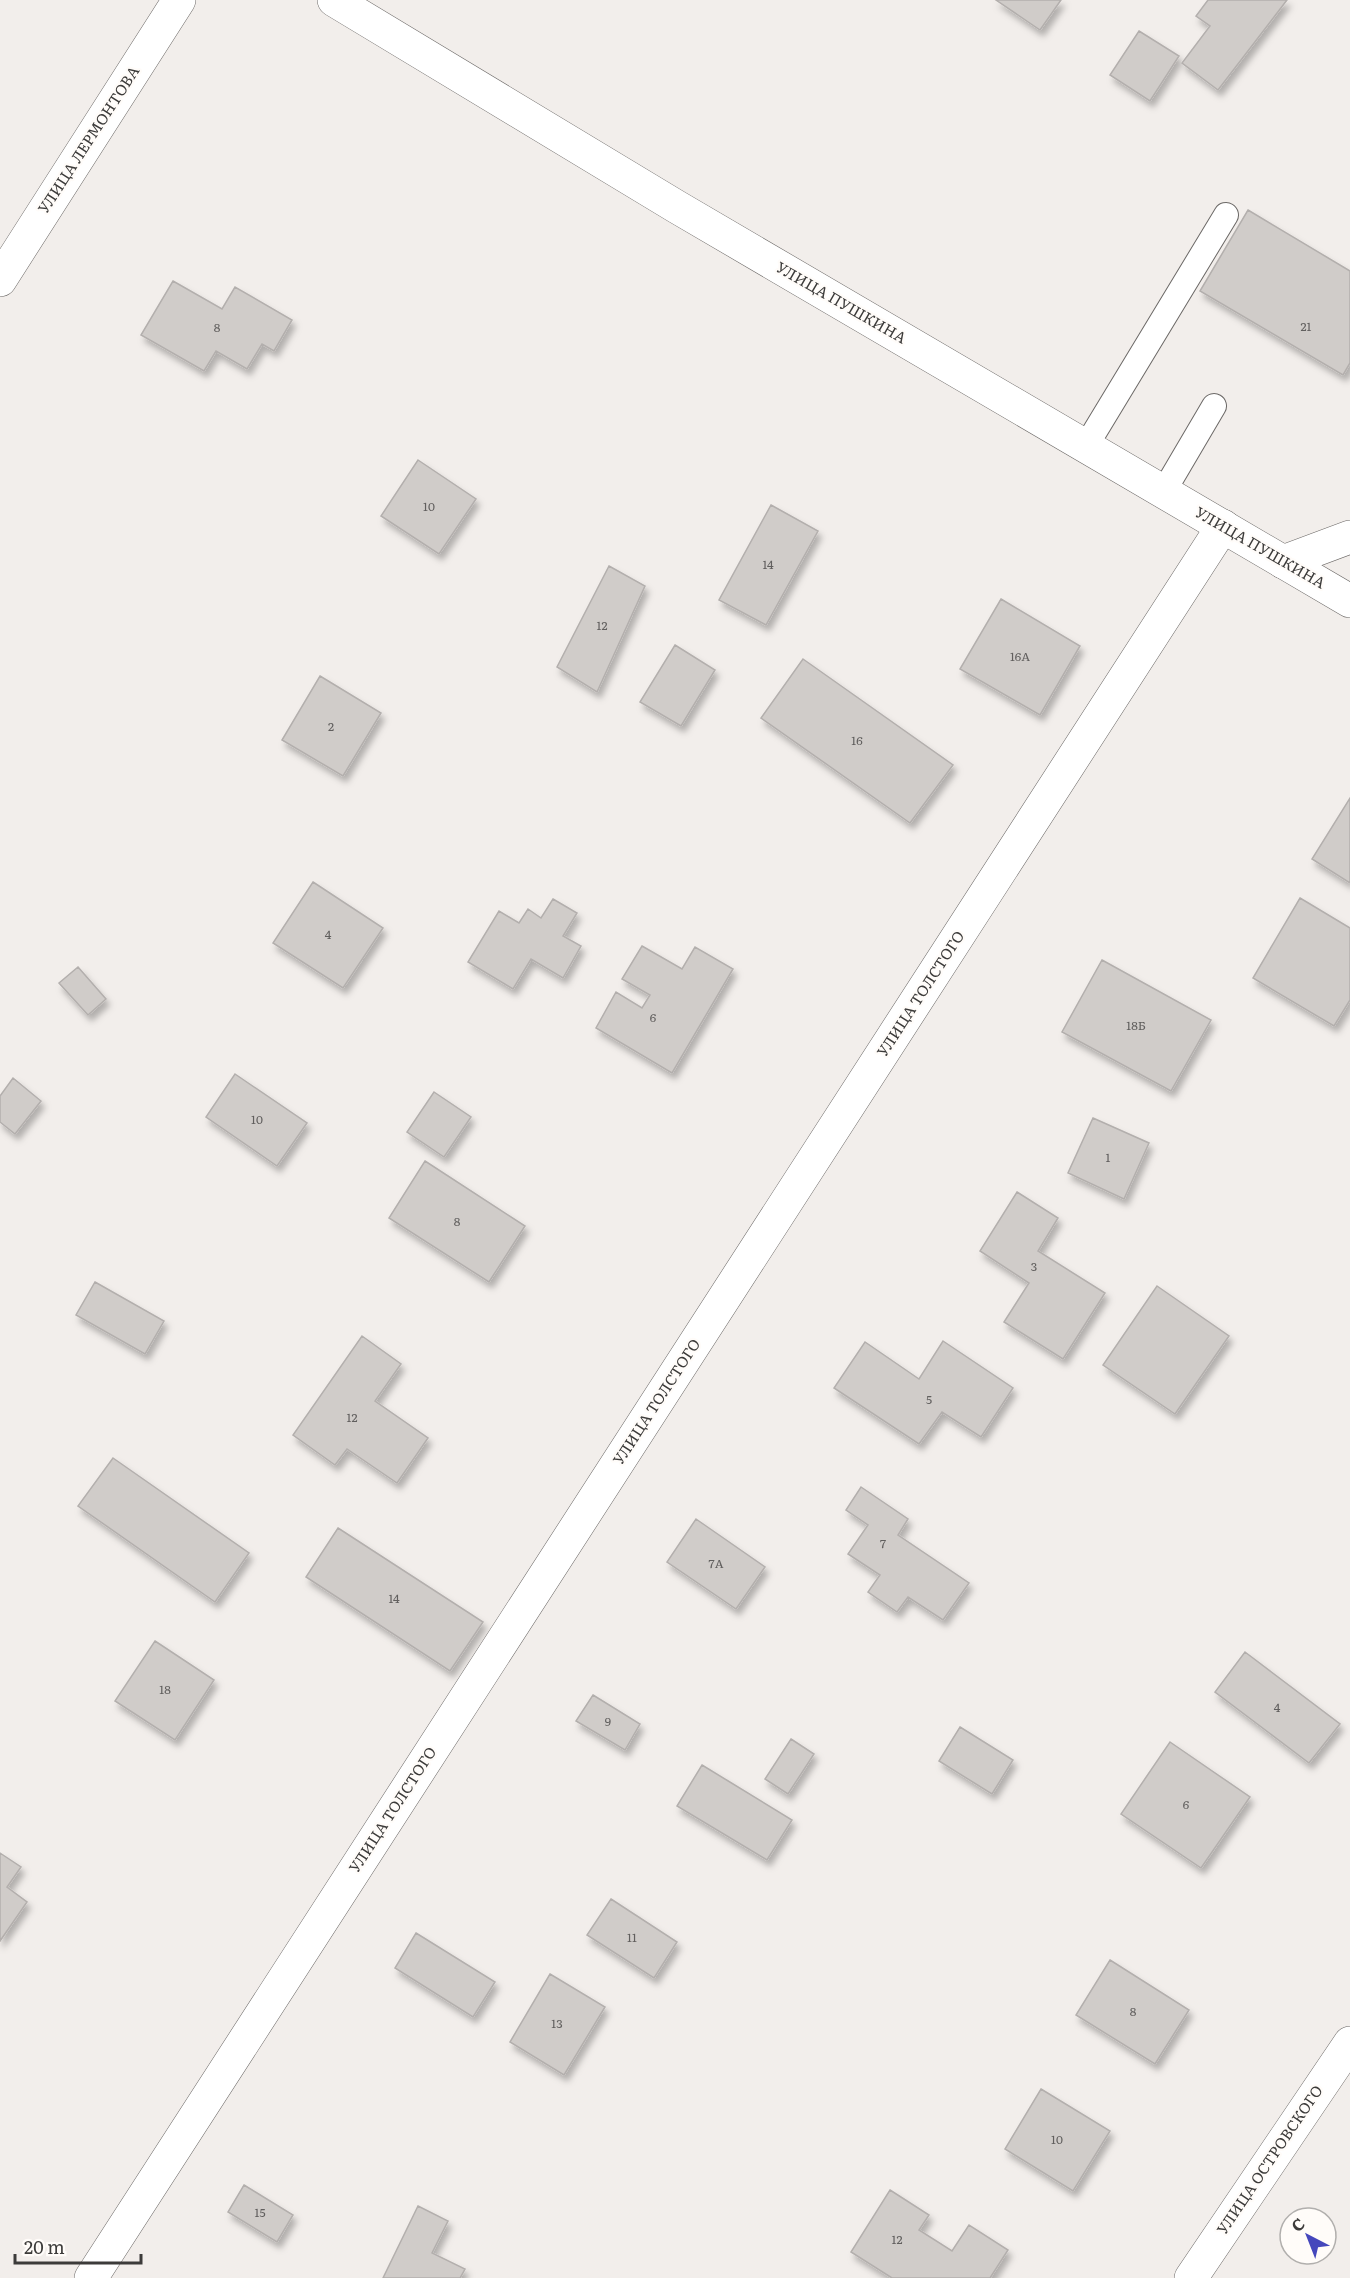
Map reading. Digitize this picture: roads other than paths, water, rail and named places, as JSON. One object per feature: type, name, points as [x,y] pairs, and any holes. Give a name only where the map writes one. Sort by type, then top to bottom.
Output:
[{"type":"street","name":"УЛИЦА ЛЕРМОНТОВА","points":[[0,280],[179,0]]},
{"type":"street","name":"УЛИЦА ПУШКИНА","points":[[334,0],[676,207],[1350,601]]},
{"type":"street","name":"УЛИЦА ТОЛСТОГО","points":[[91,2278],[1223,526]]},
{"type":"street","points":[[1283,562],[1350,537]]},
{"type":"street","name":"УЛИЦА ОСТРОВСКОГО","points":[[1191,2278],[1350,2043]]},
{"type":"lane","points":[[1086,446],[1227,215]]},
{"type":"lane","points":[[1164,491],[1214,406]]}]
